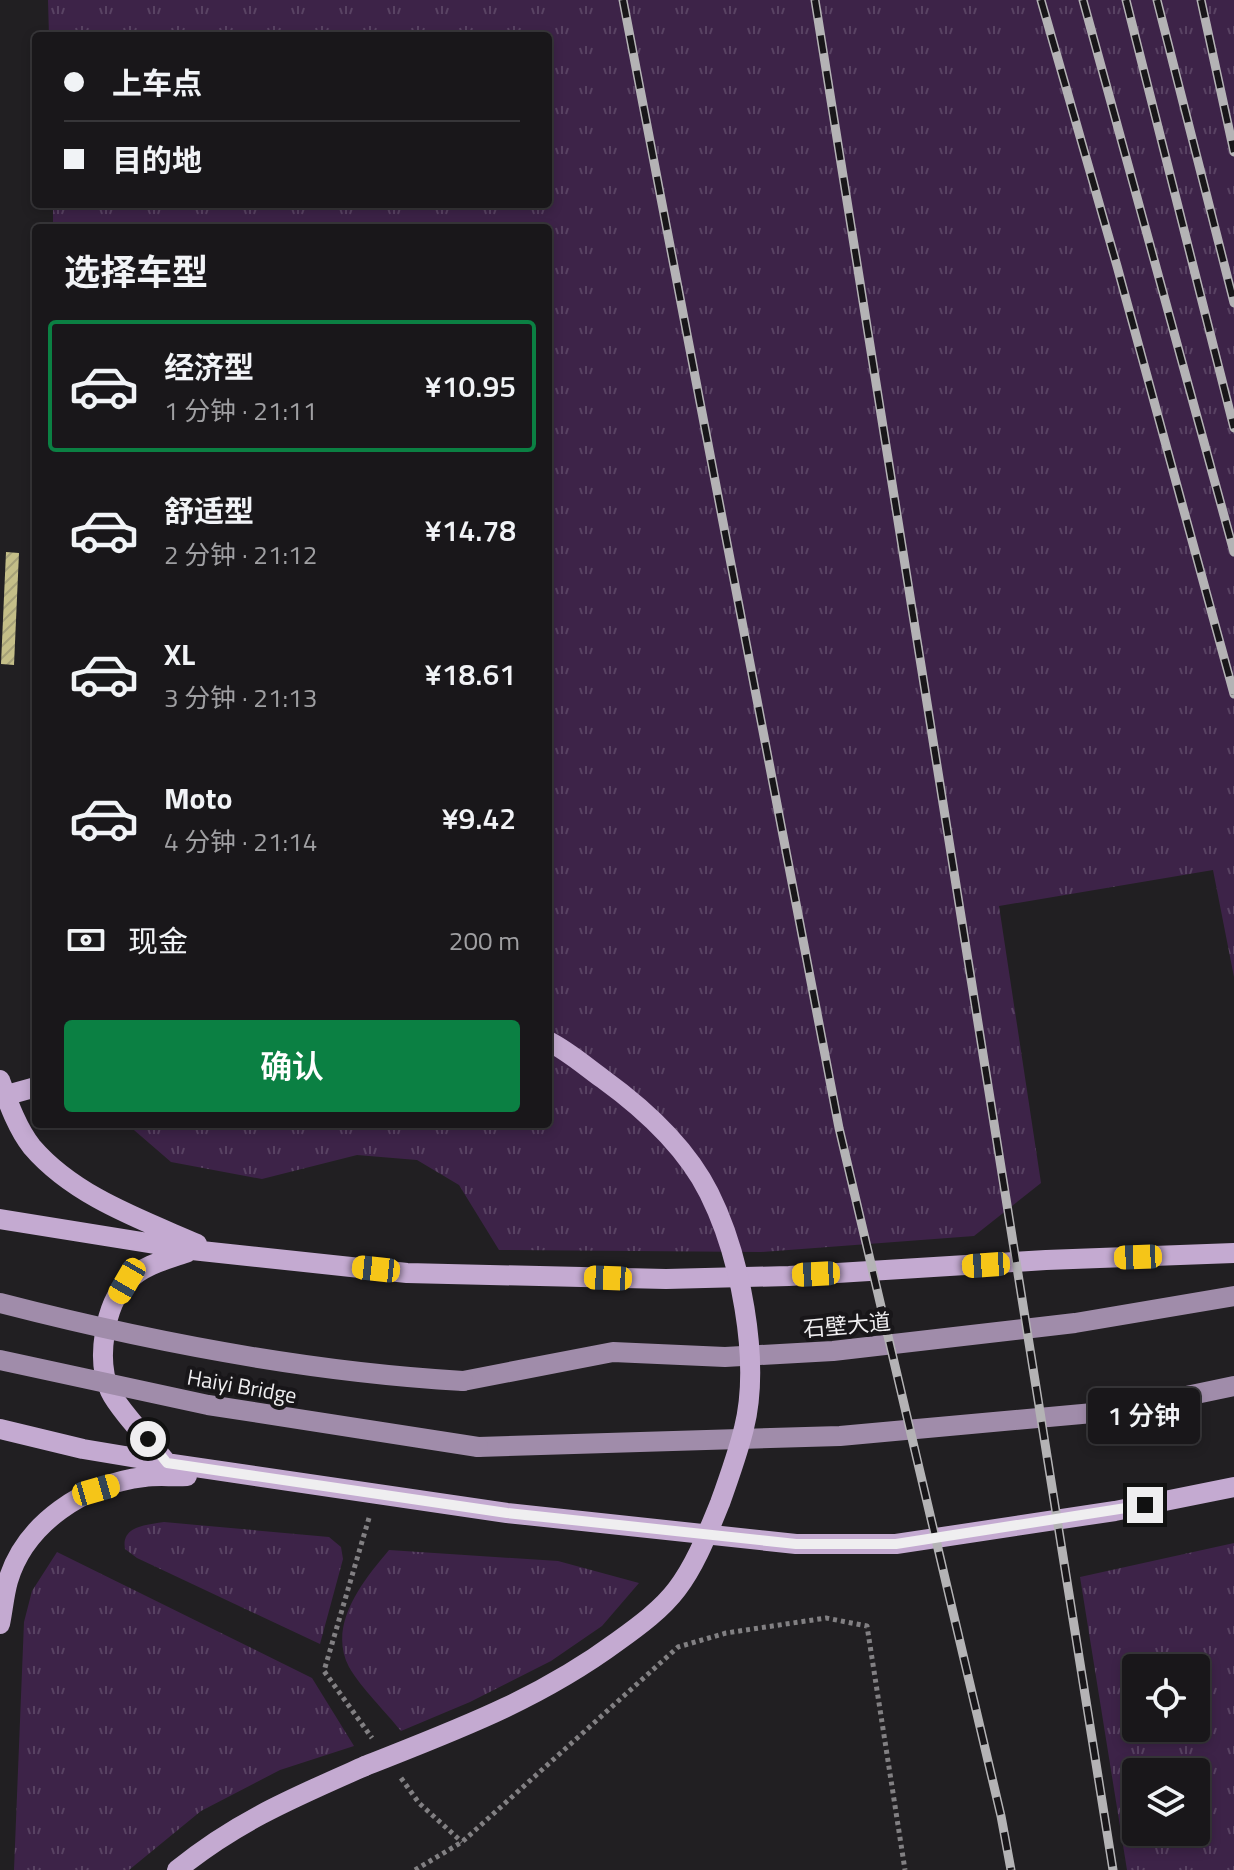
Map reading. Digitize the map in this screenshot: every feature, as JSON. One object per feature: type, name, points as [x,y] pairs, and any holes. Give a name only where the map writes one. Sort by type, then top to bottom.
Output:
[{"type":"main road","points":[[177,1870],[253,1816],[529,1698],[587,1664],[640,1626],[677,1589],[704,1542],[729,1478],[745,1425],[750,1367],[746,1309],[734,1259],[709,1192],[674,1142],[632,1102],[552,1044]]},
{"type":"main road","points":[[0,1080],[32,1146],[75,1185],[108,1206],[219,1253]]},
{"type":"main road","points":[[0,1097],[32,1088]]},
{"type":"main road","points":[[0,1219],[192,1250],[407,1273],[666,1279],[1234,1253]]},
{"type":"main road","points":[[167,1463],[110,1392],[102,1366],[110,1312],[127,1281],[154,1264],[192,1250]]},
{"type":"main road","points":[[0,1429],[83,1449],[167,1463],[507,1513],[796,1544],[896,1544],[1115,1511],[1234,1487]]},
{"type":"main road","points":[[0,1624],[9,1579],[15,1566],[29,1540],[58,1509],[96,1490],[143,1477],[256,1476]]},
{"type":"street","name":"石壁大道","points":[[463,1381],[613,1352],[725,1357],[833,1351],[1075,1323],[1234,1296]]},
{"type":"street","name":"Haiyi Bridge","points":[[0,1303],[75,1322],[288,1362],[403,1378],[463,1381]]},
{"type":"street","name":"Haiyi Bridge","points":[[0,1360],[208,1405],[478,1447],[840,1436],[1115,1411],[1234,1386]]},
{"type":"path","points":[[376,1494],[324,1671],[376,1743]]},
{"type":"path","points":[[415,1870],[462,1842],[678,1647],[726,1633],[826,1618],[867,1626],[905,1870]]},
{"type":"path","points":[[393,1767],[419,1803],[462,1842]]},
{"type":"green space","points":[[48,0],[1234,0],[1234,977],[1213,870],[999,906],[1041,1183],[974,1236],[761,1252],[499,1250],[459,1185],[417,1160],[357,1155],[262,1179],[171,1162],[132,1128],[552,1128],[552,224],[53,224],[53,208],[552,208],[552,32],[49,32]]},
{"type":"green space","points":[[164,1522],[329,1537],[341,1547],[343,1559],[320,1644],[137,1558],[125,1549],[125,1541],[131,1531]]},
{"type":"green space","points":[[1234,1543],[1234,1870],[1127,1870],[1123,1846],[1210,1846],[1210,1758],[1122,1758],[1122,1839],[1080,1577]]},
{"type":"green space","points":[[389,1550],[558,1561],[639,1583],[602,1626],[551,1661],[470,1702],[401,1731],[354,1675],[343,1651],[342,1635],[351,1604]]},
{"type":"green space","points":[[57,1552],[312,1678],[354,1746],[280,1770],[201,1811],[129,1870],[14,1870],[24,1622],[32,1591]]},
{"type":"building","points":[[6,552],[19,553],[14,665],[1,664]]},
{"type":"railway","points":[[623,0],[839,1128],[1001,1816],[1011,1870]]},
{"type":"railway","points":[[815,0],[1113,1870]]},
{"type":"railway","points":[[1041,0],[1234,694]]},
{"type":"railway","points":[[1083,0],[1234,552]]},
{"type":"railway","points":[[1126,0],[1234,428]]},
{"type":"railway","points":[[1157,0],[1234,303]]},
{"type":"railway","points":[[1201,0],[1234,152]]},
{"type":"route","points":[[148,1439],[167,1463],[507,1513],[796,1544],[896,1544],[1145,1505]]}]
